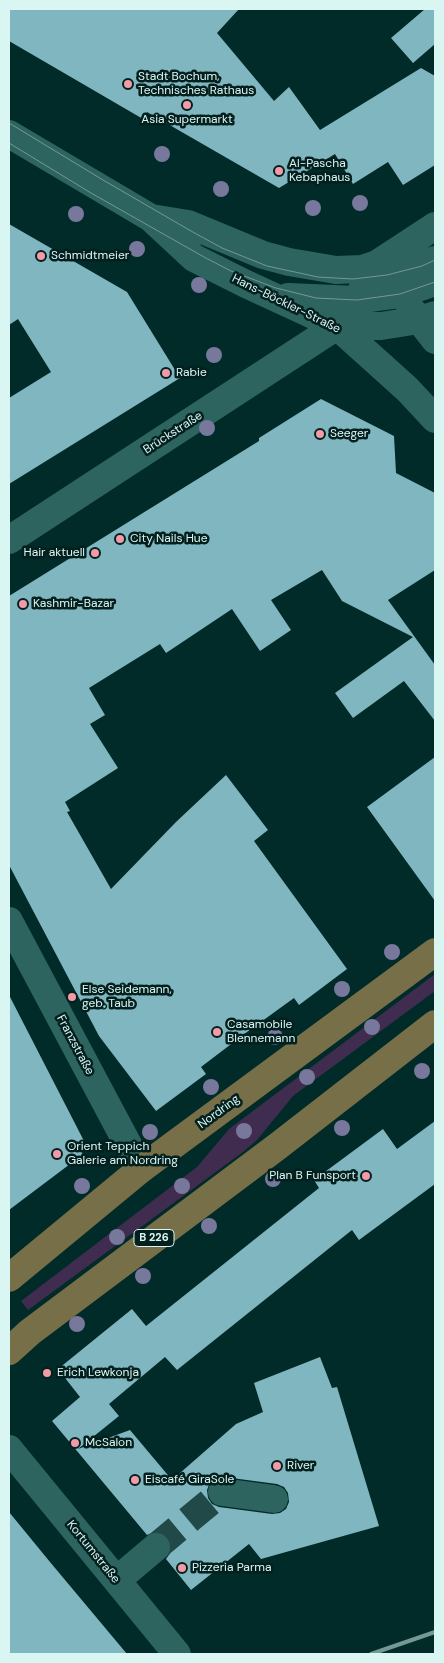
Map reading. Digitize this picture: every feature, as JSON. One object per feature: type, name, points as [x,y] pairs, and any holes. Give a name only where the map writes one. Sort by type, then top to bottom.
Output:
[{"type":"main road","name":"Nordring","points":[[9,1278],[140,1169],[435,952]]},
{"type":"main road","name":"B 226","points":[[9,1350],[30,1332],[278,1146],[435,1024]]},
{"type":"street","name":"Hans-Böckler-Straße","points":[[9,134],[151,218],[194,258],[337,326],[408,389],[435,419]]},
{"type":"street","name":"Hans-Böckler-Straße","points":[[151,218],[188,224],[263,255],[289,262],[336,270],[362,269],[378,282]]},
{"type":"street","name":"Brückstraße","points":[[9,540],[337,326],[378,282],[435,226]]},
{"type":"street","points":[[378,282],[435,260]]},
{"type":"street","points":[[272,295],[378,282],[435,282]]},
{"type":"street","points":[[378,282],[430,325]]},
{"type":"street","points":[[337,326],[430,325]]},
{"type":"street","name":"Franzstraße","points":[[9,921],[140,1169]]},
{"type":"street","name":"Kortumstraße","points":[[9,1449],[178,1654]]},
{"type":"street","points":[[222,1492],[274,1499]]},
{"type":"street","points":[[117,1580],[156,1547]]},
{"type":"shaded area","points":[[435,974],[435,991],[293,1096],[257,1140],[243,1152],[28,1310],[21,1301],[197,1167],[229,1129]]},
{"type":"building","points":[[9,9],[239,9],[217,33],[274,101],[289,87],[320,130],[421,68],[435,76],[435,165],[403,185],[388,162],[353,184],[335,154],[279,188],[147,112],[143,119],[9,41]]},
{"type":"building","points":[[425,9],[435,9],[435,44],[413,63],[391,38]]},
{"type":"building","points":[[9,224],[127,292],[180,378],[9,484],[9,398],[51,372],[18,319],[9,325]]},
{"type":"building","points":[[321,399],[394,436],[396,473],[435,493],[435,570],[388,600],[435,665],[435,721],[404,681],[353,718],[335,693],[413,637],[342,601],[322,570],[271,600],[291,630],[260,651],[232,609],[166,653],[160,644],[89,688],[105,715],[90,724],[118,768],[65,802],[70,811],[67,812],[111,889],[176,822],[226,775],[268,830],[254,841],[347,969],[299,1005],[294,998],[247,1032],[201,1067],[206,1074],[156,1111],[99,1036],[9,865],[9,596],[259,441],[259,438]]},
{"type":"building","points":[[435,757],[435,901],[367,807]]},
{"type":"building","points":[[9,995],[84,1141],[82,1155],[9,1210]]},
{"type":"building","points":[[435,1121],[435,1184],[359,1240],[352,1230],[177,1370],[165,1357],[109,1404],[119,1416],[78,1449],[130,1430],[172,1480],[236,1424],[263,1412],[254,1383],[320,1357],[332,1388],[337,1387],[379,1526],[261,1559],[249,1544],[191,1590],[166,1559],[171,1552],[168,1537],[161,1532],[147,1535],[52,1421],[80,1397],[58,1369],[132,1309],[146,1326],[319,1188],[314,1180],[383,1129],[397,1149]],"holes":[[[217,1477],[277,1484],[284,1487],[288,1493],[289,1502],[286,1509],[280,1513],[272,1514],[219,1507],[212,1504],[208,1498],[207,1490],[210,1482]]]},
{"type":"building","points":[[9,1512],[50,1562],[127,1654],[9,1654]]},
{"type":"tunnel","points":[[156,1547],[222,1492]]},
{"type":"tram line","points":[[9,123],[191,231],[222,248],[267,266],[318,277],[353,279],[387,275],[422,266],[435,260]]},
{"type":"tram line","points":[[9,143],[91,193],[204,257],[231,271],[276,288],[316,298],[357,300],[400,294],[435,282]]},
{"type":"railway","points":[[371,1654],[435,1632]]},
{"type":"place","name":"Stadt Bochum, Technisches Rathaus","points":[[128,84]]},
{"type":"place","name":"Asia Supermarkt","points":[[187,105]]},
{"type":"place","name":"Al-Pascha Kebaphaus","points":[[279,171]]},
{"type":"place","name":"Schmidtmeier","points":[[41,256]]},
{"type":"place","name":"Rabie","points":[[166,373]]},
{"type":"place","name":"Seeger","points":[[320,434]]},
{"type":"place","name":"City Nails Hue","points":[[120,539]]},
{"type":"place","name":"Hair aktuell","points":[[95,553]]},
{"type":"place","name":"Kashmir-Bazar","points":[[23,604]]},
{"type":"place","name":"Else Seidemann, geb. Taub","points":[[72,997]]},
{"type":"place","name":"Casamobile Blennemann","points":[[217,1032]]},
{"type":"place","name":"Orient Teppich Galerie am Nordring","points":[[57,1154]]},
{"type":"place","name":"Plan B Funsport","points":[[366,1176]]},
{"type":"place","name":"Erich Lewkonja","points":[[47,1373]]},
{"type":"place","name":"McSalon","points":[[75,1443]]},
{"type":"place","name":"River","points":[[277,1466]]},
{"type":"place","name":"Eiscafé GiraSole","points":[[135,1480]]},
{"type":"place","name":"Pizzeria Parma","points":[[182,1568]]}]
